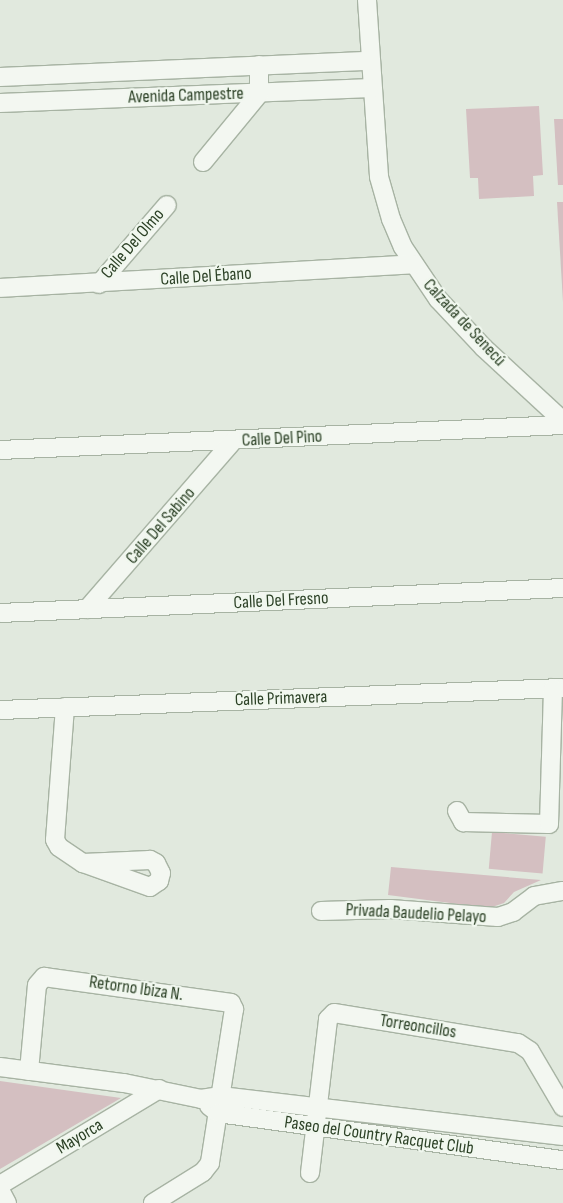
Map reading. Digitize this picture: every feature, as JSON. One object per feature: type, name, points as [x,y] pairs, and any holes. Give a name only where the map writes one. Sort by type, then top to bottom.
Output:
[{"type":"street","name":"Calzada de Senecú","points":[[367,0],[379,177],[391,219],[413,264],[438,299],[484,348],[563,423]]},
{"type":"street","name":"Avenida Campestre","points":[[1,77],[370,62]]},
{"type":"street","points":[[203,162],[259,94],[260,65]]},
{"type":"street","points":[[208,96],[209,68]]},
{"type":"street","points":[[1,77],[2,103]]},
{"type":"street","name":"Avenida Campestre","points":[[2,103],[372,88]]},
{"type":"street","name":"Calle Del Olmo","points":[[99,284],[167,205]]},
{"type":"street","name":"Calle Del Ébano","points":[[0,288],[99,284],[413,264]]},
{"type":"street","name":"Calle Del Pino","points":[[0,450],[233,441],[563,423]]},
{"type":"street","name":"Calle Del Sabino","points":[[87,610],[233,441]]},
{"type":"street","name":"Calle Del Fresno","points":[[0,614],[563,588]]},
{"type":"street","points":[[457,811],[463,822],[548,824],[558,688]]},
{"type":"street","name":"Calle Primavera","points":[[0,710],[558,688]]},
{"type":"street","points":[[65,708],[55,840],[61,850],[83,863]]},
{"type":"street","name":"Privada Baudelio Pelayo","points":[[320,911],[390,909],[498,918],[513,912],[534,896],[563,891]]},
{"type":"street","name":"Retorno Ibiza N.","points":[[29,1071],[37,985],[44,977],[231,1003],[234,1009],[221,1096]]},
{"type":"street","name":"Torreoncillos","points":[[310,1173],[328,1019],[334,1014],[518,1043],[530,1051],[563,1107]]},
{"type":"street","name":"Paseo del Country Racquet Club","points":[[0,1067],[159,1089],[201,1099],[221,1096],[563,1136]]},
{"type":"street","name":"Mayorca","points":[[0,1184],[159,1089]]},
{"type":"street","points":[[153,1203],[207,1168],[221,1096]]},
{"type":"street","name":"Paseo del Country Racquet Club","points":[[201,1099],[218,1113],[315,1128],[563,1160]]},
{"type":"street","points":[[0,1190],[7,1203]]},
{"type":"shaded area","points":[[539,106],[543,175],[533,176],[534,196],[479,199],[478,178],[470,178],[466,109]]},
{"type":"shaded area","points":[[554,119],[563,119],[563,185],[558,185]]},
{"type":"shaded area","points":[[557,202],[563,202],[563,302]]},
{"type":"shaded area","points":[[492,832],[546,837],[543,874],[489,869]]},
{"type":"shaded area","points":[[391,867],[541,880],[514,892],[504,903],[489,908],[388,895]]},
{"type":"shaded area","points":[[0,1081],[121,1098],[0,1169]]}]
